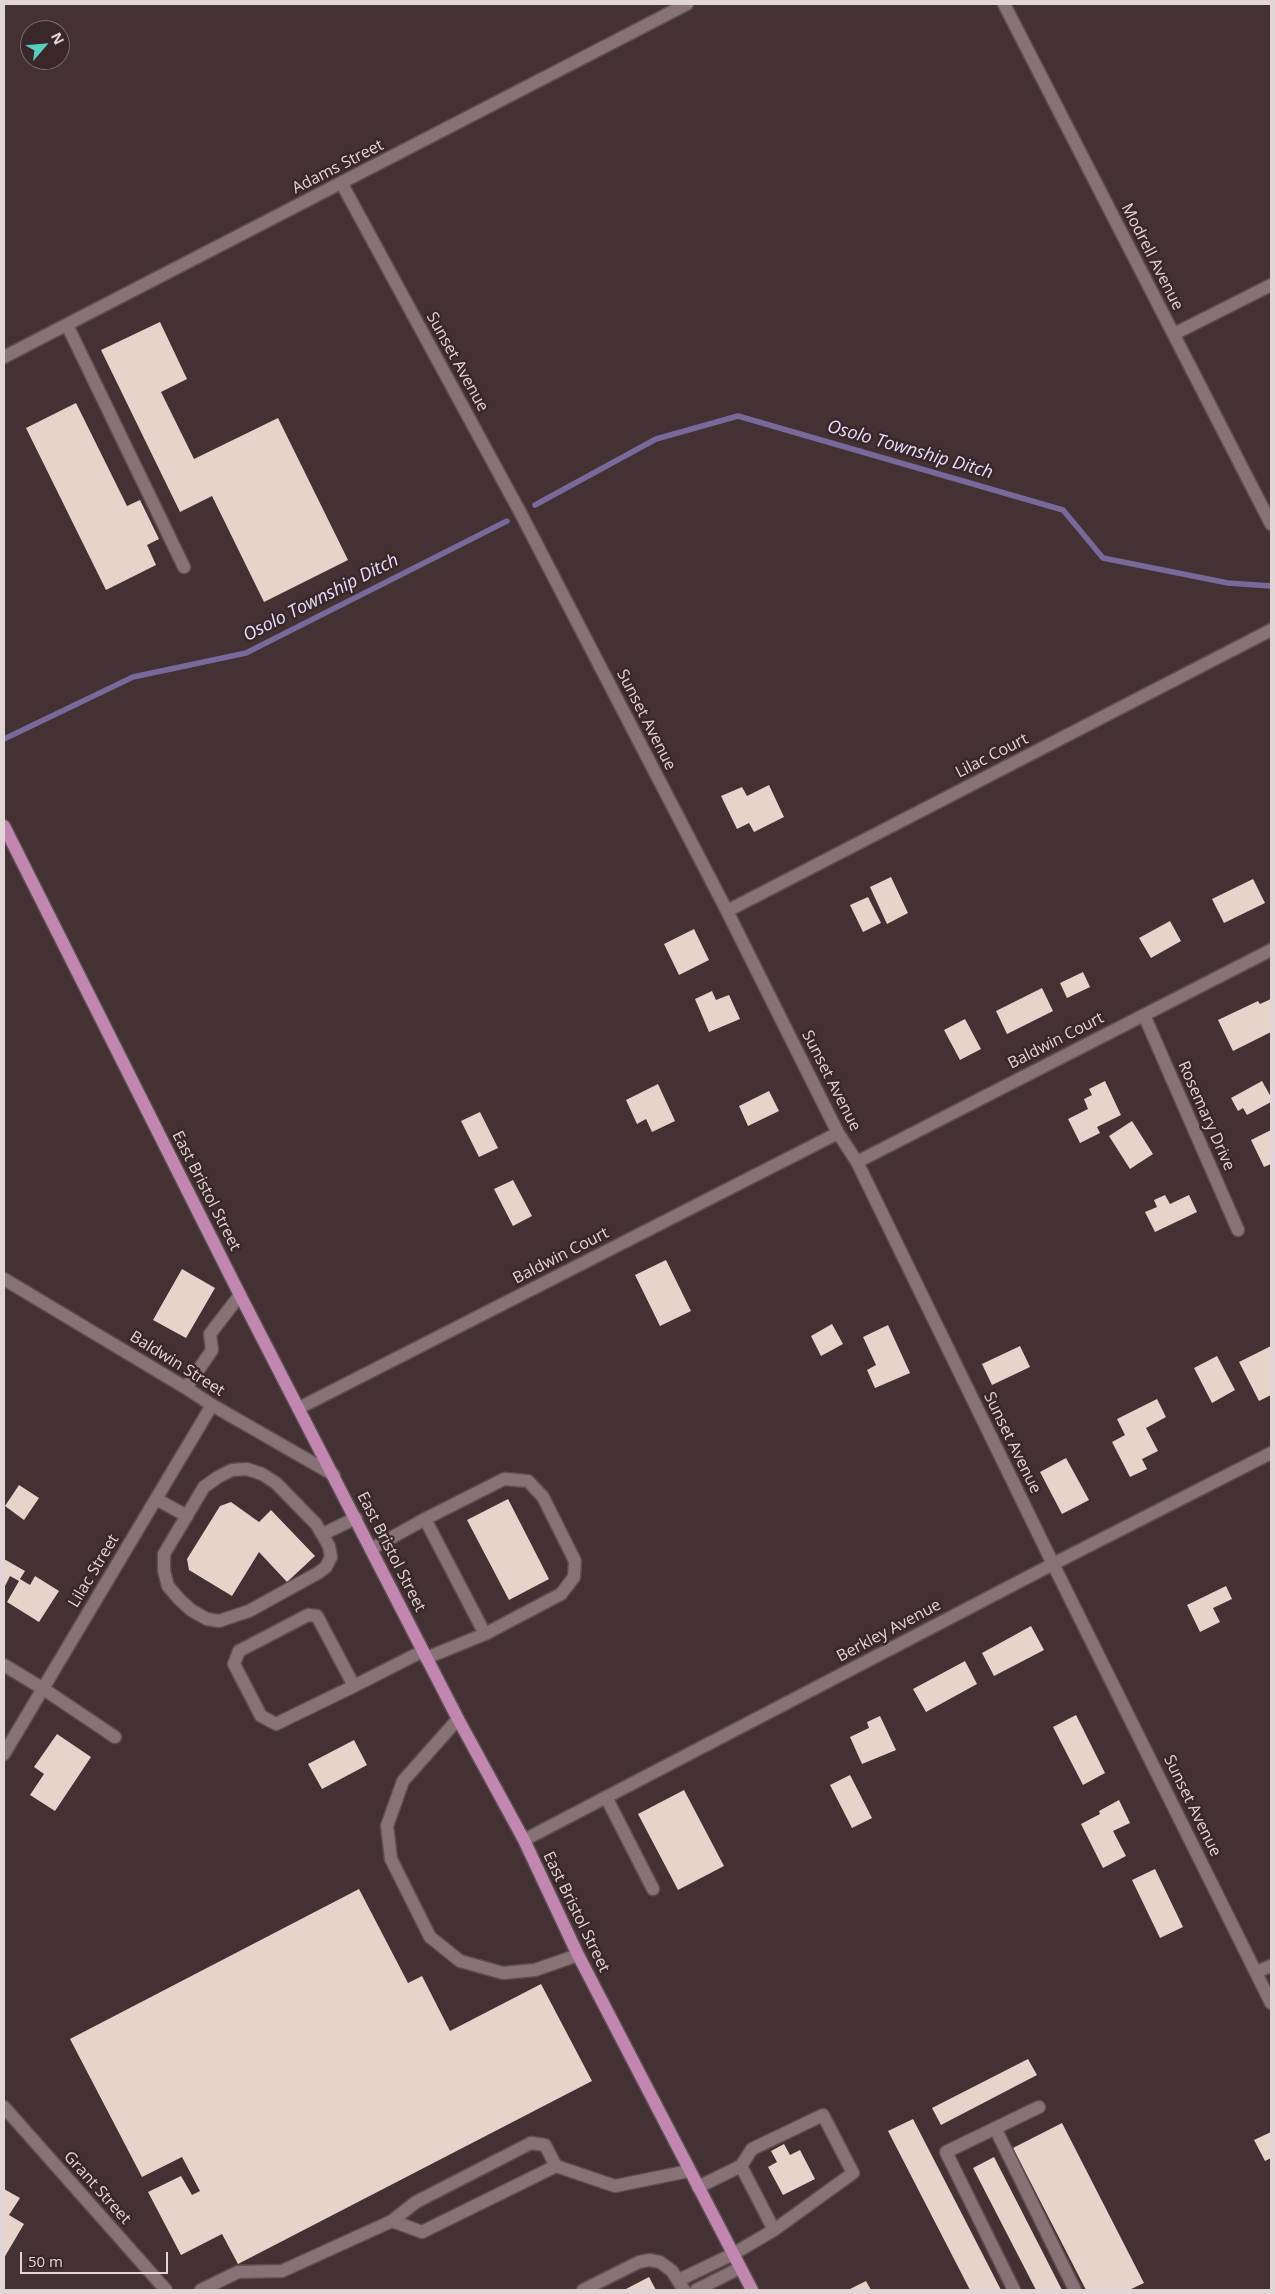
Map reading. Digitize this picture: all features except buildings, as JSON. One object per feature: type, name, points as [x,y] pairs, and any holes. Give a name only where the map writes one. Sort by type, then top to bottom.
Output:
[{"type":"main road","name":"East Bristol Street","points":[[4,826],[240,1295],[458,1719],[524,1840],[578,1955],[752,2290]]},
{"type":"street","name":"Adams Street","points":[[4,357],[342,184],[687,4]]},
{"type":"street","name":"Modrell Avenue","points":[[1004,4],[1271,524]]},
{"type":"street","name":"Sunset Avenue","points":[[342,184],[520,512],[727,911],[838,1133],[857,1162],[1053,1564],[1271,2002]]},
{"type":"street","points":[[1174,334],[1271,285]]},
{"type":"street","points":[[67,325],[184,567]]},
{"type":"street","name":"Lilac Court","points":[[727,911],[1271,630]]},
{"type":"street","name":"Baldwin Court","points":[[857,1162],[1271,950]]},
{"type":"street","name":"Rosemary Drive","points":[[1144,1015],[1238,1230]]},
{"type":"street","name":"Baldwin Court","points":[[299,1408],[838,1133]]},
{"type":"street","name":"Baldwin Street","points":[[4,1279],[186,1388],[212,1406],[334,1475]]},
{"type":"street","points":[[186,1388],[212,1350],[210,1334],[240,1295]]},
{"type":"street","name":"Lilac Street","points":[[4,1754],[212,1406]]},
{"type":"street","name":"Berkley Avenue","points":[[524,1840],[1053,1564],[1271,1453]]},
{"type":"street","points":[[247,1469],[262,1474],[276,1483],[316,1524],[329,1546],[331,1557],[326,1567],[318,1573],[249,1611],[219,1621],[207,1619],[191,1610],[179,1599],[168,1586],[164,1571],[164,1554],[187,1516],[204,1487],[232,1470],[247,1469]]},
{"type":"street","points":[[354,1686],[317,1616],[308,1615],[239,1651],[234,1664],[261,1716],[276,1724],[354,1686],[425,1655],[485,1634],[561,1594],[574,1577],[575,1561],[543,1497],[528,1481],[504,1479],[371,1549]]},
{"type":"street","points":[[156,1499],[187,1516]]},
{"type":"street","points":[[323,1534],[356,1518]]},
{"type":"street","points":[[425,1519],[485,1634]]},
{"type":"street","points":[[4,1665],[115,1737]]},
{"type":"street","points":[[458,1719],[403,1781],[387,1826],[391,1859],[430,1937],[460,1961],[503,1973],[534,1970],[578,1955]]},
{"type":"street","points":[[606,1797],[653,1889]]},
{"type":"street","points":[[1256,1972],[1271,1966]]},
{"type":"street","name":"Grant Street","points":[[4,2107],[166,2290]]},
{"type":"street","points":[[1014,2290],[946,2152],[1039,2107]]},
{"type":"street","points":[[583,2290],[639,2262],[649,2260],[660,2262],[681,2285],[774,2230],[853,2173],[823,2115],[752,2149],[741,2166],[698,2187]]},
{"type":"street","points":[[995,2128],[1074,2290]]},
{"type":"street","points":[[201,2290],[238,2272],[282,2271],[392,2221],[416,2202],[531,2143],[545,2145],[556,2166],[615,2186],[689,2171]]},
{"type":"street","points":[[392,2221],[422,2232],[556,2166]]},
{"type":"street","points":[[741,2166],[774,2230]]},
{"type":"street","points":[[696,2290],[740,2268]]},
{"type":"waterway","name":"Osolo Township Ditch","points":[[535,505],[656,439],[738,416],[1063,510],[1103,558],[1228,583],[1271,586]]},
{"type":"waterway","name":"Osolo Township Ditch","points":[[4,739],[133,677],[246,653],[507,521]]}]
